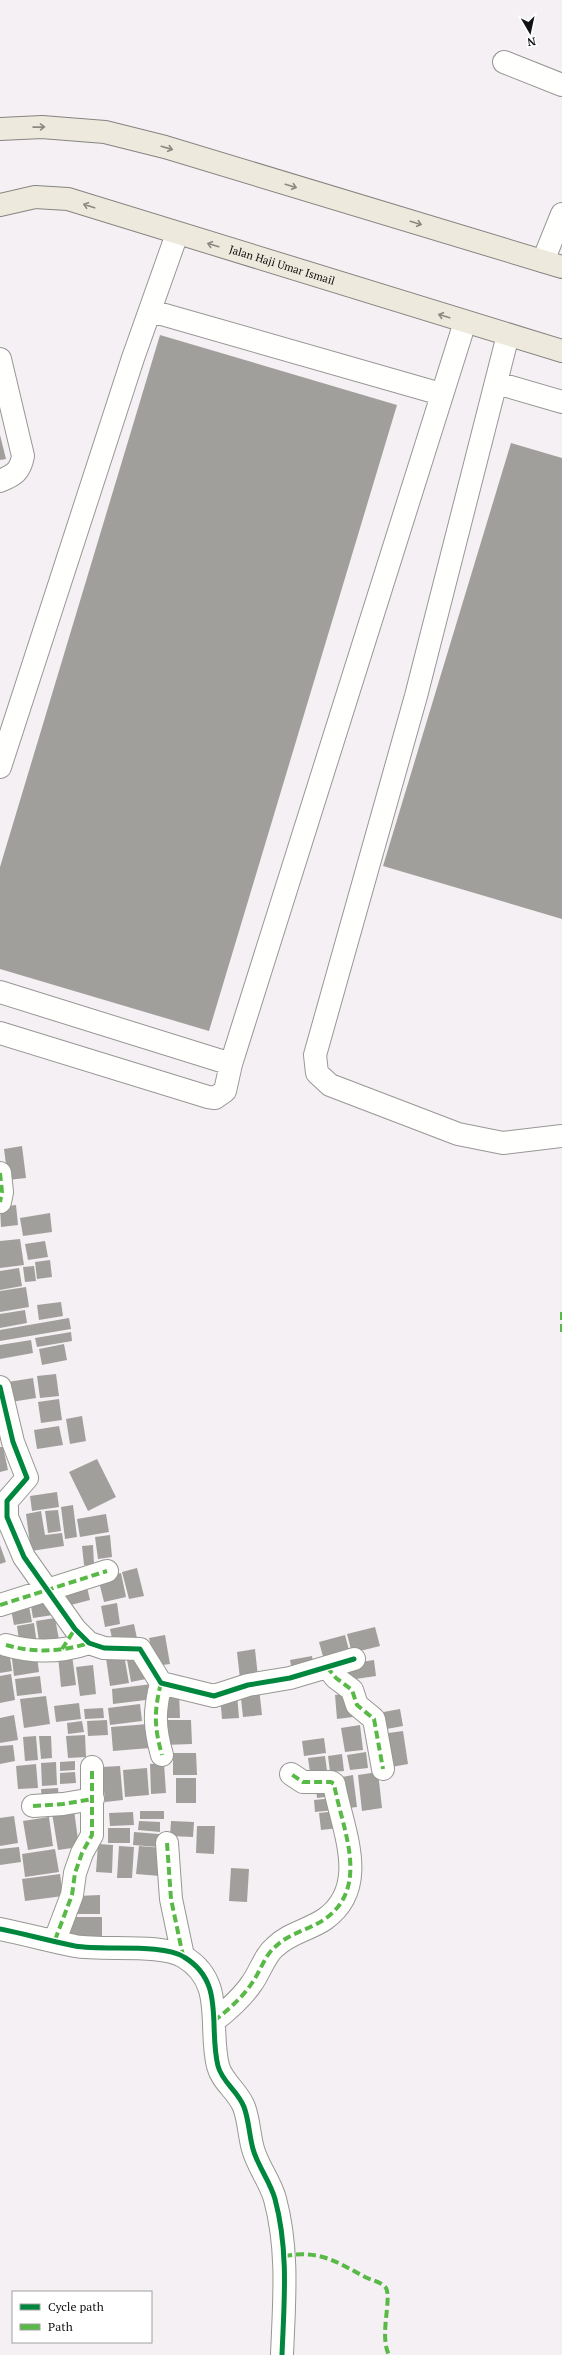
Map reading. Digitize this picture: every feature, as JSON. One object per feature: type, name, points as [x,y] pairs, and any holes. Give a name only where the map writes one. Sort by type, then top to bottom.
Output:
[{"type":"main road","points":[[0,129],[42,127],[105,132],[172,150],[552,264]]},
{"type":"main road","name":"Jalan Haji Umar Ismail","points":[[0,205],[35,197],[68,199],[177,234],[562,351]]},
{"type":"street","points":[[504,62],[562,85]]},
{"type":"street","points":[[552,264],[562,214]]},
{"type":"street","points":[[0,768],[130,366],[151,311],[177,234]]},
{"type":"street","points":[[151,311],[441,394]]},
{"type":"street","points":[[0,1033],[208,1097],[215,1098],[225,1091],[231,1064],[441,394],[465,322]]},
{"type":"street","points":[[508,335],[416,696],[314,1054],[317,1073],[330,1085],[458,1134],[503,1143],[562,1136]]},
{"type":"street","points":[[0,359],[23,456],[21,467],[15,475],[0,481]]},
{"type":"street","points":[[497,383],[562,402]]},
{"type":"street","points":[[0,992],[231,1064]]},
{"type":"street","points":[[0,1173],[2,1192],[0,1202]]},
{"type":"street","points":[[0,1387],[13,1442],[26,1478],[7,1501],[7,1517],[24,1557],[82,1636],[112,1650],[140,1649],[161,1683],[214,1696],[354,1659]]},
{"type":"street","points":[[0,1605],[107,1571]]},
{"type":"street","points":[[6,1645],[41,1651],[62,1649],[82,1636]]},
{"type":"street","points":[[327,1667],[336,1678],[352,1690],[357,1705],[374,1719],[377,1726],[383,1769]]},
{"type":"street","points":[[161,1683],[155,1708],[155,1722],[162,1755]]},
{"type":"street","points":[[55,1940],[72,1895],[78,1863],[92,1835],[92,1767]]},
{"type":"street","points":[[214,2022],[245,1992],[274,1947],[296,1932],[309,1927],[335,1912],[344,1899],[349,1888],[350,1855],[334,1784],[331,1782],[304,1782],[291,1774]]},
{"type":"street","points":[[33,1806],[63,1804],[93,1799]]},
{"type":"street","points":[[167,1843],[171,1899],[183,1956]]},
{"type":"street","points":[[0,1929],[55,1940],[75,1946],[110,1950],[169,1951],[183,1956],[204,1974],[210,1986],[216,2057],[220,2074],[244,2107],[255,2156],[266,2176],[279,2213],[285,2276],[282,2355]]},
{"type":"shaded area","points":[[0,0],[562,0],[562,2355],[0,2355]]},
{"type":"building","points":[[160,335],[397,405],[209,1031],[0,969],[0,867]]},
{"type":"building","points":[[0,435],[6,459],[0,460]]},
{"type":"building","points":[[511,443],[562,458],[562,919],[383,866]]},
{"type":"building","points":[[22,1146],[26,1178],[8,1180],[4,1149]]},
{"type":"building","points":[[16,1205],[18,1225],[1,1227],[0,1207]]},
{"type":"building","points":[[50,1213],[52,1232],[23,1236],[20,1218]]},
{"type":"building","points":[[20,1239],[24,1265],[0,1268],[0,1241]]},
{"type":"building","points":[[45,1241],[48,1257],[28,1260],[25,1244]]},
{"type":"building","points":[[50,1260],[52,1277],[37,1279],[35,1262]]},
{"type":"building","points":[[34,1266],[36,1281],[25,1282],[23,1267]]},
{"type":"building","points":[[19,1268],[22,1286],[0,1290],[0,1271]]},
{"type":"building","points":[[26,1287],[29,1307],[0,1312],[0,1291]]},
{"type":"building","points":[[61,1302],[63,1316],[39,1320],[37,1305]]},
{"type":"building","points":[[25,1310],[27,1323],[0,1328],[0,1314]]},
{"type":"building","points":[[69,1318],[71,1329],[0,1341],[0,1330]]},
{"type":"building","points":[[71,1332],[72,1341],[37,1347],[35,1338]]},
{"type":"building","points":[[31,1340],[33,1353],[0,1359],[0,1345]]},
{"type":"building","points":[[64,1344],[67,1360],[42,1365],[39,1349]]},
{"type":"building","points":[[56,1374],[59,1396],[40,1398],[37,1376]]},
{"type":"building","points":[[33,1378],[36,1398],[11,1402],[8,1382]]},
{"type":"building","points":[[59,1399],[62,1420],[41,1423],[38,1402]]},
{"type":"building","points":[[82,1416],[86,1441],[70,1444],[66,1419]]},
{"type":"building","points":[[59,1426],[63,1445],[37,1449],[34,1430]]},
{"type":"building","points":[[0,1447],[3,1447],[8,1470],[0,1472]]},
{"type":"building","points":[[97,1459],[116,1497],[88,1511],[69,1472]]},
{"type":"building","points":[[57,1492],[59,1507],[32,1511],[30,1496]]},
{"type":"building","points":[[73,1505],[77,1537],[65,1539],[61,1507]]},
{"type":"building","points":[[58,1510],[61,1531],[48,1533],[45,1511]]},
{"type":"building","points":[[41,1511],[45,1535],[62,1533],[64,1546],[31,1551],[26,1514]]},
{"type":"building","points":[[106,1514],[109,1532],[80,1537],[77,1519]]},
{"type":"building","points":[[110,1535],[112,1557],[98,1559],[95,1537]]},
{"type":"building","points":[[0,1545],[6,1562],[0,1564]]},
{"type":"building","points":[[93,1545],[94,1565],[84,1565],[82,1546]]},
{"type":"building","points":[[137,1568],[144,1596],[129,1599],[122,1572]]},
{"type":"building","points":[[121,1573],[126,1597],[104,1602],[98,1578]]},
{"type":"building","points":[[86,1583],[90,1600],[63,1607],[59,1590]]},
{"type":"building","points":[[50,1597],[53,1615],[33,1618],[30,1600]]},
{"type":"building","points":[[28,1601],[32,1622],[14,1625],[10,1604]]},
{"type":"building","points":[[117,1603],[120,1624],[105,1627],[101,1606]]},
{"type":"building","points":[[55,1618],[60,1645],[40,1648],[36,1621]]},
{"type":"building","points":[[34,1623],[37,1645],[20,1647],[17,1626]]},
{"type":"building","points":[[134,1624],[138,1643],[114,1647],[110,1629]]},
{"type":"building","points":[[375,1627],[380,1646],[352,1653],[347,1634]]},
{"type":"building","points":[[165,1635],[170,1664],[155,1666],[149,1638]]},
{"type":"building","points":[[345,1635],[350,1654],[324,1660],[319,1642]]},
{"type":"building","points":[[255,1649],[258,1677],[240,1679],[237,1652]]},
{"type":"building","points":[[9,1651],[12,1671],[0,1673],[0,1652]]},
{"type":"building","points":[[141,1651],[146,1679],[131,1682],[126,1654]]},
{"type":"building","points":[[72,1655],[76,1685],[61,1687],[58,1656]]},
{"type":"building","points":[[124,1655],[129,1683],[110,1686],[106,1658]]},
{"type":"building","points":[[37,1656],[39,1672],[14,1676],[12,1659]]},
{"type":"building","points":[[312,1656],[314,1668],[292,1671],[290,1660]]},
{"type":"building","points":[[374,1660],[376,1676],[349,1680],[347,1664]]},
{"type":"building","points":[[93,1665],[96,1694],[80,1696],[76,1667]]},
{"type":"building","points":[[11,1674],[15,1700],[0,1703],[0,1676]]},
{"type":"building","points":[[40,1676],[42,1693],[17,1696],[15,1679]]},
{"type":"building","points":[[152,1684],[154,1699],[113,1704],[112,1689]]},
{"type":"building","points":[[259,1688],[262,1715],[243,1717],[240,1690]]},
{"type":"building","points":[[164,1692],[179,1692],[180,1718],[164,1718]]},
{"type":"building","points":[[350,1693],[353,1717],[337,1719],[335,1695]]},
{"type":"building","points":[[237,1694],[239,1718],[222,1719],[220,1696]]},
{"type":"building","points":[[46,1696],[50,1724],[24,1728],[20,1699]]},
{"type":"building","points":[[79,1703],[81,1719],[56,1722],[54,1706]]},
{"type":"building","points":[[140,1704],[142,1721],[110,1725],[108,1708]]},
{"type":"building","points":[[103,1708],[104,1718],[85,1719],[84,1709]]},
{"type":"building","points":[[400,1709],[403,1726],[381,1730],[378,1713]]},
{"type":"building","points":[[14,1715],[18,1740],[0,1743],[0,1718]]},
{"type":"building","points":[[107,1720],[108,1735],[88,1736],[87,1721]]},
{"type":"building","points":[[163,1720],[191,1720],[192,1744],[164,1745]]},
{"type":"building","points":[[82,1721],[84,1732],[68,1734],[67,1723]]},
{"type":"building","points":[[148,1724],[150,1748],[113,1751],[111,1727]]},
{"type":"building","points":[[360,1725],[363,1750],[345,1752],[341,1728]]},
{"type":"building","points":[[403,1731],[408,1764],[386,1768],[381,1734]]},
{"type":"building","points":[[85,1735],[86,1757],[68,1758],[66,1736]]},
{"type":"building","points":[[36,1736],[38,1760],[25,1761],[23,1737]]},
{"type":"building","points":[[39,1736],[51,1736],[52,1758],[41,1759]]},
{"type":"building","points":[[324,1738],[326,1753],[304,1756],[302,1741]]},
{"type":"building","points":[[13,1745],[15,1761],[0,1764],[0,1746]]},
{"type":"building","points":[[366,1752],[368,1768],[350,1770],[347,1755]]},
{"type":"building","points":[[173,1753],[196,1753],[197,1775],[173,1775]]},
{"type":"building","points":[[342,1754],[344,1771],[330,1772],[328,1756]]},
{"type":"building","points":[[325,1756],[328,1778],[311,1780],[308,1758]]},
{"type":"building","points":[[75,1761],[75,1770],[60,1771],[60,1762]]},
{"type":"building","points":[[56,1762],[57,1785],[42,1786],[41,1763]]},
{"type":"building","points":[[164,1763],[166,1793],[151,1794],[150,1764]]},
{"type":"building","points":[[36,1764],[38,1788],[18,1789],[16,1766]]},
{"type":"building","points":[[120,1766],[123,1800],[105,1802],[102,1767]]},
{"type":"building","points":[[147,1768],[149,1795],[125,1797],[123,1770]]},
{"type":"building","points":[[75,1772],[76,1783],[60,1784],[60,1773]]},
{"type":"building","points":[[378,1772],[382,1808],[362,1811],[358,1775]]},
{"type":"building","points":[[353,1775],[357,1807],[341,1809],[337,1778]]},
{"type":"building","points":[[176,1778],[196,1778],[196,1803],[176,1803]]},
{"type":"building","points":[[58,1788],[59,1800],[42,1801],[41,1789]]},
{"type":"building","points":[[316,1789],[334,1796],[317,1798]]},
{"type":"building","points":[[334,1798],[335,1810],[315,1812],[314,1800]]},
{"type":"building","points":[[74,1810],[79,1847],[58,1850],[52,1813]]},
{"type":"building","points":[[140,1811],[164,1811],[164,1819],[140,1819]]},
{"type":"building","points":[[337,1811],[339,1828],[321,1830],[319,1813]]},
{"type":"building","points":[[133,1812],[134,1825],[110,1826],[109,1813]]},
{"type":"building","points":[[14,1816],[18,1843],[0,1846],[0,1818]]},
{"type":"building","points":[[49,1817],[53,1846],[28,1850],[23,1821]]},
{"type":"building","points":[[139,1821],[160,1822],[160,1832],[138,1830]]},
{"type":"building","points":[[171,1821],[194,1822],[193,1837],[170,1836]]},
{"type":"building","points":[[197,1826],[215,1826],[214,1854],[196,1853]]},
{"type":"building","points":[[108,1828],[130,1828],[130,1843],[108,1843]]},
{"type":"building","points":[[134,1832],[159,1834],[158,1847],[133,1845]]},
{"type":"building","points":[[98,1844],[113,1845],[112,1873],[96,1872]]},
{"type":"building","points":[[119,1846],[134,1847],[132,1878],[117,1878]]},
{"type":"building","points":[[139,1846],[163,1848],[160,1876],[136,1874]]},
{"type":"building","points":[[19,1847],[21,1862],[0,1865],[0,1849]]},
{"type":"building","points":[[55,1849],[59,1872],[25,1877],[22,1854]]},
{"type":"building","points":[[231,1868],[249,1869],[247,1902],[229,1901]]},
{"type":"building","points":[[60,1874],[63,1896],[25,1901],[22,1879]]},
{"type":"building","points":[[100,1895],[100,1914],[77,1914],[77,1896]]},
{"type":"building","points":[[69,1917],[102,1917],[102,1936],[69,1936]]},
{"type":"marked path","points":[[0,1173],[2,1192],[0,1202]]},
{"type":"marked path","points":[[562,1312],[562,1336]]},
{"type":"marked path","points":[[0,1605],[107,1571]]},
{"type":"marked path","points":[[62,1649],[75,1629]]},
{"type":"marked path","points":[[6,1645],[16,1648],[58,1650],[89,1643]]},
{"type":"marked path","points":[[327,1667],[336,1678],[352,1690],[357,1705],[374,1719],[383,1769]]},
{"type":"marked path","points":[[161,1683],[157,1702],[156,1727],[162,1755]]},
{"type":"marked path","points":[[55,1940],[72,1895],[75,1873],[82,1853],[92,1835],[92,1767]]},
{"type":"marked path","points":[[214,2021],[244,1994],[255,1979],[271,1950],[286,1938],[325,1919],[339,1906],[347,1890],[350,1874],[350,1856],[334,1784],[331,1782],[303,1782],[291,1774]]},
{"type":"marked path","points":[[33,1806],[63,1804],[93,1799]]},
{"type":"marked path","points":[[167,1843],[171,1899],[183,1956]]},
{"type":"marked path","points":[[284,2256],[308,2254],[327,2258],[384,2286],[386,2288],[388,2300],[385,2338],[389,2355]]},
{"type":"cycle path","points":[[0,1387],[13,1442],[27,1478],[7,1501],[7,1517],[24,1557],[75,1629],[89,1643],[104,1648],[140,1649],[161,1683],[214,1696],[248,1685],[290,1678],[354,1659]]},
{"type":"cycle path","points":[[0,1929],[75,1946],[162,1950],[184,1957],[197,1967],[206,1979],[211,1992],[213,2006],[215,2051],[218,2066],[223,2077],[238,2096],[244,2107],[253,2149],[273,2192],[279,2218],[284,2258],[282,2355]]}]
